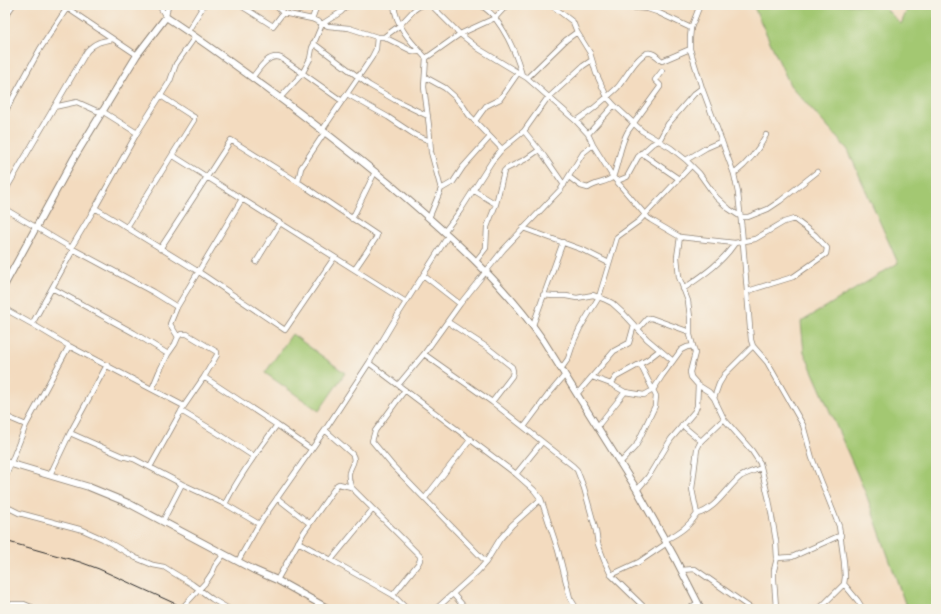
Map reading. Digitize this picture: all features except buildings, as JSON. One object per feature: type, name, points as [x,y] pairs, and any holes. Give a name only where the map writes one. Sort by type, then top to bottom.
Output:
[{"type":"street","points":[[5,17],[13,5]]},
{"type":"street","points":[[159,5],[166,17],[188,31],[324,130],[429,218],[487,271],[533,325],[637,490],[700,606],[688,609]]},
{"type":"street","points":[[5,284],[74,158],[102,111],[137,55],[166,17],[168,5]]},
{"type":"street","points":[[188,31],[204,5]]},
{"type":"street","points":[[275,5],[283,13],[312,19],[322,24],[334,27],[349,28],[377,37],[384,37],[412,51],[421,52]]},
{"type":"street","points":[[312,19],[317,5]]},
{"type":"street","points":[[280,98],[302,74],[310,59],[313,43],[322,24],[341,12],[348,5]]},
{"type":"street","points":[[394,5],[399,26],[426,58],[424,87],[431,152],[441,189]]},
{"type":"street","points":[[384,37],[399,26],[414,10],[421,5]]},
{"type":"street","points":[[431,5],[460,34],[478,49],[522,76],[576,121],[588,134],[593,145],[613,177],[652,220],[680,237],[743,243],[755,239],[784,222],[794,219],[815,234],[827,248],[827,252],[819,259],[793,277],[748,291]]},
{"type":"street","points":[[481,5],[495,18],[507,38],[517,60],[522,76]]},
{"type":"street","points":[[426,58],[460,34],[495,18],[507,5]]},
{"type":"street","points":[[551,5],[573,22],[577,32],[590,53],[596,73],[607,97],[614,106],[633,124],[671,148],[686,160],[699,173],[716,197],[729,209],[741,217],[748,217],[768,209],[817,172]]},
{"type":"street","points":[[610,5],[648,9],[691,28]]},
{"type":"street","points":[[700,5],[691,28],[690,48],[702,88],[734,174],[741,217],[751,340],[753,346],[767,362],[802,425],[812,458],[839,526],[841,535],[845,577],[844,584],[819,609]]},
{"type":"street","points":[[5,112],[65,6],[137,55]]},
{"type":"street","points":[[243,7],[273,26],[283,13]]},
{"type":"street","points":[[475,121],[486,106],[500,99],[522,76],[577,32]]},
{"type":"street","points":[[32,324],[137,133],[170,81],[176,64],[195,37]]},
{"type":"street","points":[[298,182],[301,168],[357,77],[372,57],[376,49],[377,37]]},
{"type":"street","points":[[5,191],[87,51],[93,44],[100,41],[113,39]]},
{"type":"street","points":[[313,43],[357,77],[395,100],[428,116]]},
{"type":"street","points":[[576,121],[596,108],[622,82],[638,60],[647,53],[653,53],[662,61],[690,48]]},
{"type":"street","points":[[252,78],[266,61],[278,56],[342,101]]},
{"type":"street","points":[[238,561],[259,524],[369,364],[446,234],[492,161],[502,149],[524,131],[549,97],[583,66],[592,60]]},
{"type":"street","points":[[569,178],[585,188],[588,188],[595,184],[607,181],[613,177],[617,167],[621,146],[628,130],[660,87],[655,80],[662,71]]},
{"type":"street","points":[[425,78],[445,88],[502,149]]},
{"type":"street","points":[[617,181],[627,178],[638,157],[652,144],[659,141],[672,119],[694,94],[702,88]]},
{"type":"street","points":[[347,94],[388,117],[414,135],[430,141]]},
{"type":"street","points":[[127,228],[194,120],[194,117],[161,96]]},
{"type":"street","points":[[54,107],[78,102],[97,111],[102,111],[137,133]]},
{"type":"street","points":[[588,134],[614,106]]},
{"type":"street","points":[[524,131],[564,185]]},
{"type":"street","points":[[734,174],[751,159],[766,135]]},
{"type":"street","points":[[429,218],[441,189],[453,182],[463,167],[490,137]]},
{"type":"street","points":[[160,249],[231,140],[298,182],[376,234],[377,236],[355,269]]},
{"type":"street","points":[[686,160],[706,148],[722,141]]},
{"type":"street","points":[[398,385],[424,354],[460,304],[523,228],[546,206],[564,185],[583,153],[593,145]]},
{"type":"street","points":[[476,261],[486,248],[486,230],[496,204],[504,171],[506,168],[526,159],[539,150]]},
{"type":"street","points":[[642,153],[679,179]]},
{"type":"street","points":[[172,154],[334,258],[355,269],[406,302]]},
{"type":"street","points":[[561,369],[568,359],[580,328],[598,297],[617,237],[639,221],[692,166]]},
{"type":"street","points":[[352,219],[375,172]]},
{"type":"street","points":[[473,190],[496,204]]},
{"type":"street","points":[[178,337],[170,324],[177,306],[242,199]]},
{"type":"street","points":[[95,208],[199,272],[285,330],[334,258]]},
{"type":"street","points":[[5,209],[72,249],[177,306]]},
{"type":"street","points":[[256,262],[280,223]]},
{"type":"street","points":[[523,228],[610,262]]},
{"type":"street","points":[[680,237],[677,257],[679,277],[688,301],[690,332],[694,356],[690,372],[691,377],[714,398],[724,419],[752,451],[760,463],[773,519],[777,558],[774,570],[776,608]]},
{"type":"street","points":[[533,325],[562,242]]},
{"type":"street","points":[[683,289],[710,270],[728,253],[735,243]]},
{"type":"street","points":[[423,274],[460,304]]},
{"type":"street","points":[[52,288],[168,354]]},
{"type":"street","points":[[543,295],[577,298],[593,295],[612,303],[673,361]]},
{"type":"street","points":[[5,309],[69,346],[184,406]]},
{"type":"street","points":[[577,394],[614,351],[629,343],[636,327],[647,319],[651,318],[690,332]]},
{"type":"street","points":[[448,322],[488,348],[512,367],[512,376],[492,402]]},
{"type":"street","points":[[150,467],[184,406],[217,355],[216,352],[186,334],[181,334],[168,354],[152,389]]},
{"type":"street","points":[[5,478],[8,463],[26,425],[69,346]]},
{"type":"street","points":[[592,377],[611,384],[625,392],[644,395],[653,390],[681,350],[693,346]]},
{"type":"street","points":[[714,398],[719,384],[725,374],[753,346]]},
{"type":"street","points":[[611,384],[616,377],[640,364],[660,350]]},
{"type":"street","points":[[424,354],[492,402],[577,470],[584,488],[600,549],[611,575],[646,609]]},
{"type":"street","points":[[369,364],[471,439],[531,487],[541,499],[558,550],[570,598],[577,609]]},
{"type":"street","points":[[620,463],[636,446],[655,406],[656,396],[640,364]]},
{"type":"street","points":[[50,475],[70,432],[107,365]]},
{"type":"street","points":[[524,427],[548,394],[565,375]]},
{"type":"street","points":[[204,377],[311,449]]},
{"type":"street","points":[[637,490],[648,476],[671,439],[691,416],[697,406],[698,385]]},
{"type":"street","points":[[405,390],[375,431],[372,441],[392,465],[486,562]]},
{"type":"street","points":[[597,427],[625,392]]},
{"type":"street","points":[[182,412],[253,456]]},
{"type":"street","points":[[5,416],[26,425]]},
{"type":"street","points":[[697,514],[693,483],[697,449],[701,441],[724,419]]},
{"type":"street","points":[[224,504],[253,456],[277,425]]},
{"type":"street","points":[[682,425],[701,441]]},
{"type":"street","points":[[325,430],[354,457],[353,464],[348,474],[351,487]]},
{"type":"street","points":[[70,432],[122,456],[134,459],[224,504],[259,524]]},
{"type":"street","points":[[425,498],[471,439]]},
{"type":"street","points":[[516,474],[542,442]]},
{"type":"street","points":[[8,463],[89,487],[121,500],[277,580],[329,609]]},
{"type":"street","points":[[611,575],[639,562],[683,530],[697,514],[704,512],[713,505],[742,476],[761,468]]},
{"type":"street","points":[[163,521],[182,484]]},
{"type":"street","points":[[277,580],[289,556],[309,523],[337,485],[340,484],[351,487],[420,556],[418,564],[393,595]]},
{"type":"street","points":[[277,498],[309,523]]},
{"type":"street","points":[[436,609],[486,562],[500,538],[541,499]]},
{"type":"street","points":[[5,506],[19,513],[83,530],[103,539],[136,558],[153,565],[164,567],[229,609]]},
{"type":"street","points":[[331,560],[373,509]]},
{"type":"street","points":[[777,558],[792,557],[841,535]]},
{"type":"street","points":[[298,542],[393,595],[408,609]]},
{"type":"street","points":[[181,609],[206,582],[224,554]]},
{"type":"street","points":[[681,570],[695,569],[752,609]]},
{"type":"street","points":[[844,584],[863,609]]},
{"type":"street","points":[[453,594],[466,609]]},
{"type":"street","points":[[5,604],[24,604],[36,609]]},
{"type":"green space","points":[[753,5],[882,5],[901,24],[909,5],[936,5],[936,609],[907,609],[866,494],[804,352],[801,322],[898,263],[848,150],[790,85]]},
{"type":"green space","points":[[292,334],[345,373],[319,411],[265,373]]},
{"type":"railway","points":[[5,541],[80,562],[99,569],[187,609]]}]
